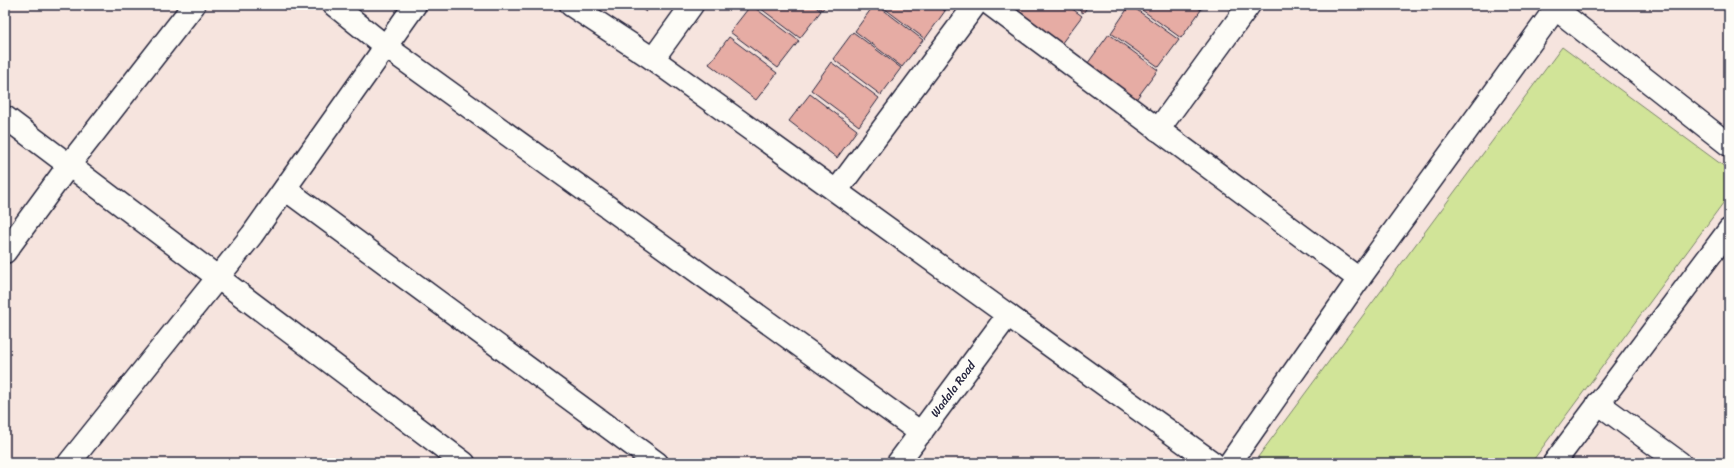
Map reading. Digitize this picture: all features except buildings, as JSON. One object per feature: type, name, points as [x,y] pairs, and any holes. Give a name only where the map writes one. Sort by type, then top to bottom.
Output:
[{"type":"street","points":[[5,252],[69,165],[194,5]]},
{"type":"street","points":[[334,5],[385,46],[921,433]]},
{"type":"street","points":[[69,463],[252,235],[415,5]]},
{"type":"street","points":[[571,5],[653,59],[837,190],[1213,463]]},
{"type":"street","points":[[653,59],[692,5]]},
{"type":"street","points":[[837,190],[974,5]]},
{"type":"street","points":[[990,5],[1358,279]]},
{"type":"street","points":[[1158,130],[1249,5]]},
{"type":"street","points":[[1230,463],[1358,279],[1555,6],[1729,145]]},
{"type":"street","points":[[5,117],[464,463]]},
{"type":"street","points":[[285,189],[657,463]]},
{"type":"street","points":[[1554,463],[1729,230]]},
{"type":"street","name":"Wadala Road","points":[[898,463],[1008,315]]},
{"type":"street","points":[[1598,403],[1680,463]]},
{"type":"green space","points":[[1562,47],[1729,170],[1729,195],[1531,463],[1265,463],[1258,457]]}]
